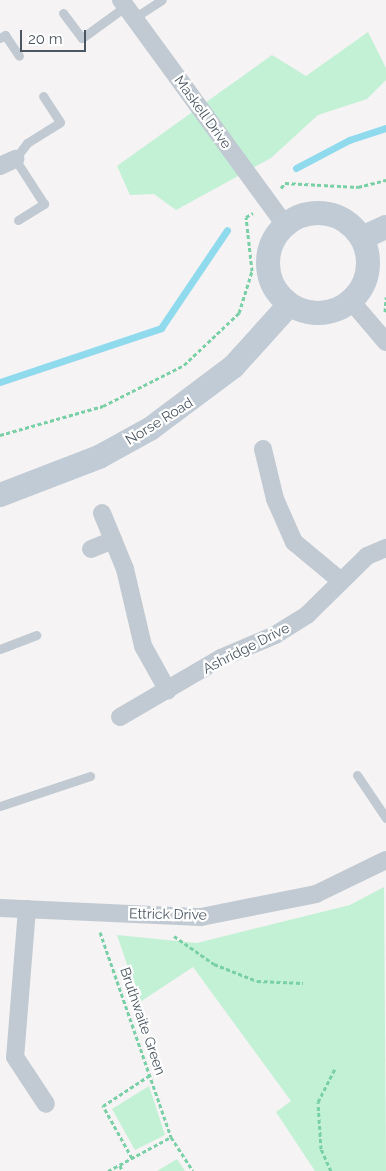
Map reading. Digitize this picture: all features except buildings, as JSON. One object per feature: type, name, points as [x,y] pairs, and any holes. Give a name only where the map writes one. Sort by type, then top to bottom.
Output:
[{"type":"street","name":"Maskell Drive","points":[[127,8],[285,225]]},
{"type":"street","points":[[306,214],[334,215],[350,224],[362,238],[368,258],[364,283],[351,301],[333,311],[311,313],[289,305],[274,288],[268,259],[274,239],[285,225],[306,214]]},
{"type":"street","points":[[362,238],[386,227]]},
{"type":"street","points":[[351,301],[386,342]]},
{"type":"street","name":"Norse Road","points":[[0,495],[99,457],[157,424],[233,367],[289,305]]},
{"type":"street","points":[[262,449],[275,499],[294,542],[341,581]]},
{"type":"street","points":[[102,513],[125,569],[143,646],[168,692]]},
{"type":"street","points":[[91,549],[113,540]]},
{"type":"street","name":"Ashridge Drive","points":[[120,717],[168,692],[221,658],[275,635],[308,614],[368,556],[386,548]]},
{"type":"street","name":"Ettrick Drive","points":[[0,908],[201,917],[263,908],[316,894],[386,860]]},
{"type":"street","points":[[27,909],[15,1057],[46,1104]]},
{"type":"lane","points":[[63,13],[82,38],[127,8],[162,0]]},
{"type":"lane","points":[[0,38],[5,35],[19,56]]},
{"type":"lane","points":[[18,220],[44,204],[7,163],[27,143],[60,122],[43,96]]},
{"type":"lane","points":[[0,649],[36,635]]},
{"type":"lane","points":[[357,775],[386,818]]},
{"type":"lane","points":[[0,806],[90,776]]},
{"type":"path","points":[[285,183],[358,187],[386,180]]},
{"type":"path","points":[[0,435],[103,406],[184,365],[239,313],[252,271],[246,216]]},
{"type":"path","name":"Bruthwaite Green","points":[[93,912],[171,1137],[192,1171]]},
{"type":"path","points":[[143,914],[214,964],[257,981],[303,983]]},
{"type":"path","points":[[331,1171],[321,1149],[318,1102],[335,1068]]},
{"type":"path","points":[[132,1158],[103,1106],[150,1075]]},
{"type":"path","points":[[108,1171],[171,1137]]},
{"type":"path","points":[[120,1165],[122,1171]]},
{"type":"green space","points":[[368,32],[386,68],[386,80],[367,99],[318,115],[271,158],[176,210],[154,194],[130,195],[117,166],[272,55],[306,76]]},
{"type":"green space","points":[[384,887],[386,1171],[315,1171],[276,1112],[291,1101],[193,967],[140,1002],[117,935],[197,943],[350,905]]},
{"type":"green space","points":[[149,1086],[165,1135],[135,1150],[112,1109]]},
{"type":"green space","points":[[177,1159],[185,1171],[157,1171]]},
{"type":"waterway","points":[[296,168],[349,140],[386,128]]},
{"type":"waterway","points":[[0,382],[161,328],[227,230]]}]
